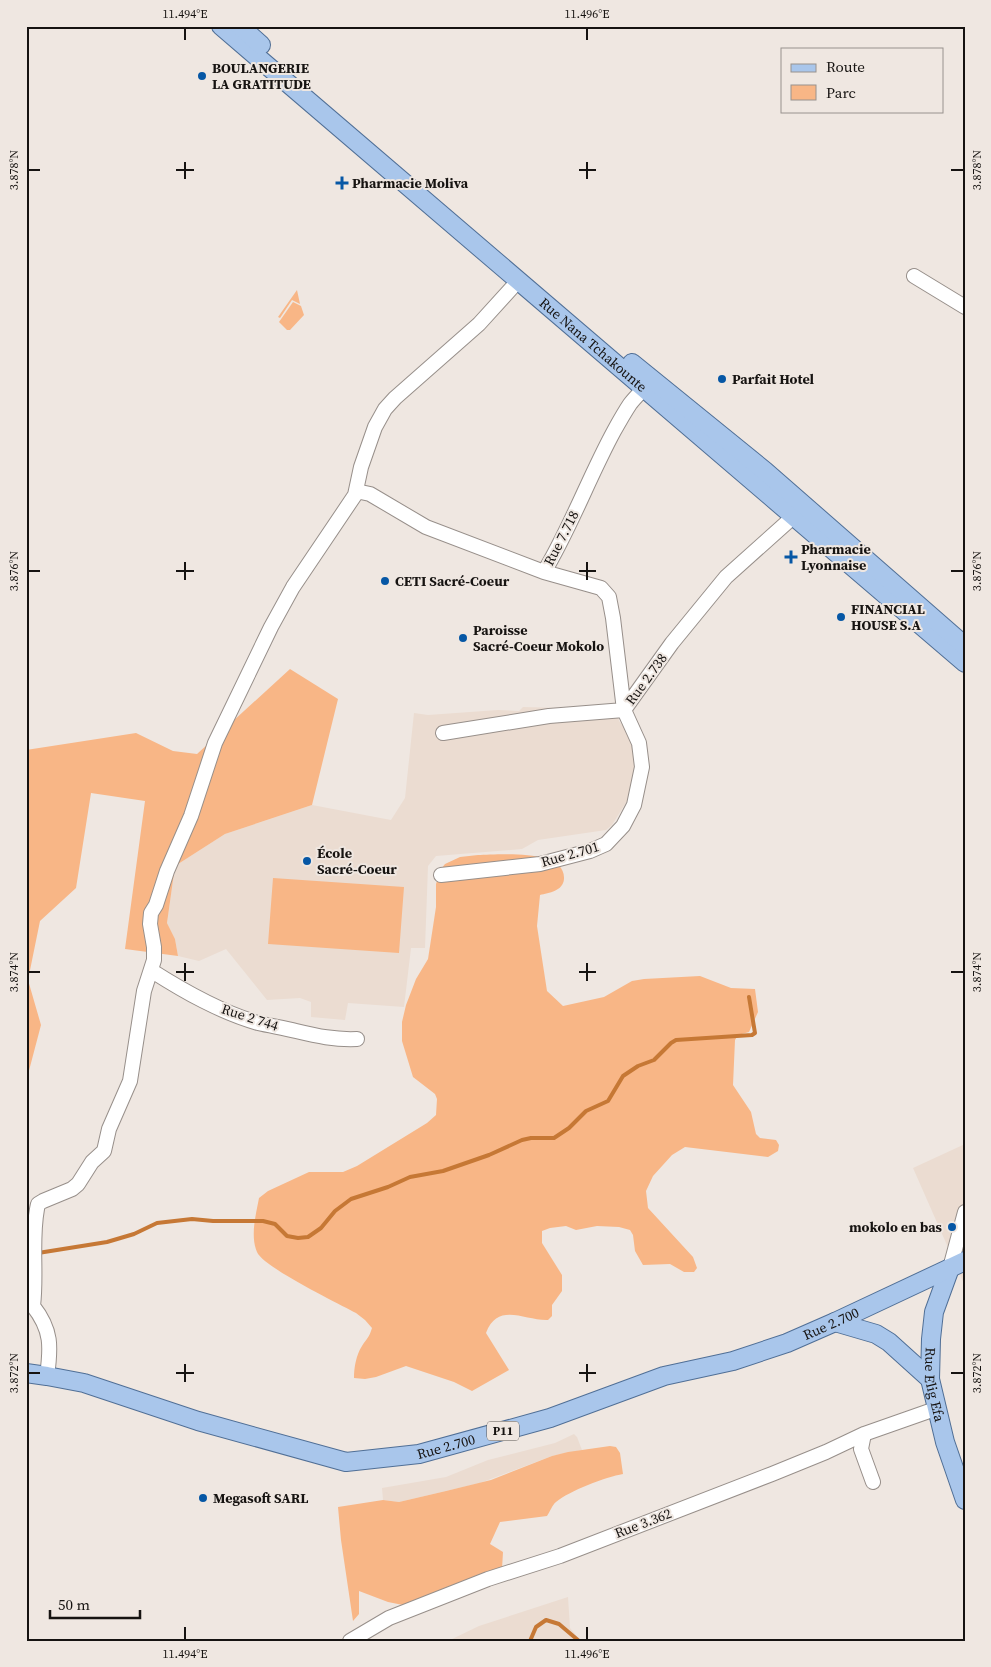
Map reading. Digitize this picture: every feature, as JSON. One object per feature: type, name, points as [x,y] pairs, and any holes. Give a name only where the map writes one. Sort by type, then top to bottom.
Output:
[{"type":"main road","name":"Rue Nana Tchakounte","points":[[222,26],[518,281],[648,383],[765,471],[965,646]]},
{"type":"main road","name":"Rue Nana Tchakounte","points":[[240,26],[648,383],[793,517],[965,663]]},
{"type":"main road","name":"Rue 2.700","points":[[26,1373],[84,1383],[198,1421],[346,1462],[419,1454],[550,1418],[664,1376],[733,1361],[786,1343],[958,1265]]},
{"type":"main road","name":"Rue Elig Efa","points":[[958,1265],[934,1312],[930,1379],[945,1442],[965,1500]]},
{"type":"main road","points":[[835,1322],[876,1334],[889,1342],[930,1379]]},
{"type":"street","points":[[914,276],[965,307]]},
{"type":"street","points":[[47,1376],[50,1348],[49,1333],[43,1318],[33,1306],[36,1287],[34,1250],[38,1204],[72,1189],[78,1184],[92,1162],[102,1155],[104,1151],[110,1129],[130,1081],[144,991],[152,971],[154,947],[150,924],[151,913],[156,906],[167,871],[191,816],[214,743],[270,627],[293,587],[351,502],[356,491],[367,447],[385,409],[479,324],[518,281]]},
{"type":"street","name":"Rue 7.718","points":[[356,491],[370,494],[426,526],[544,572],[558,549],[592,473],[615,430],[631,403],[648,383]]},
{"type":"street","name":"Rue 2.738","points":[[443,733],[550,716],[624,710],[672,643],[726,577],[793,517]]},
{"type":"street","name":"Rue 2.701","points":[[441,875],[540,864],[590,851],[606,844],[623,826],[634,805],[642,767],[639,743],[624,710],[609,597],[601,588],[544,572]]},
{"type":"street","name":"Rue 2 744","points":[[152,971],[189,994],[225,1011],[258,1023],[320,1037],[342,1040],[357,1039]]},
{"type":"street","points":[[958,1265],[965,1212]]},
{"type":"street","name":"Rue 3.362","points":[[350,1641],[389,1618],[488,1579],[560,1556],[772,1474],[864,1434],[938,1408]]},
{"type":"street","points":[[864,1434],[861,1449],[873,1482]]},
{"type":"shaded area","name":"École Sacré-Coeur","points":[[616,706],[619,721],[639,745],[632,793],[612,825],[606,830],[538,840],[522,849],[436,856],[428,866],[425,948],[411,948],[404,1007],[348,1003],[345,1020],[311,1017],[311,1002],[300,998],[267,1000],[226,949],[199,961],[178,956],[175,939],[167,923],[175,866],[225,834],[312,805],[391,820],[405,798],[414,713],[428,715],[498,710],[519,711],[523,707],[598,709]]},
{"type":"shaded area","name":"mokolo en bas","points":[[965,1144],[965,1286],[913,1168]]},
{"type":"shaded area","points":[[574,1434],[582,1450],[552,1456],[480,1483],[399,1502],[383,1500],[382,1488],[446,1477],[488,1460],[555,1443]]},
{"type":"shaded area","points":[[568,1597],[570,1628],[581,1641],[448,1641],[479,1626]]},
{"type":"green space","points":[[297,290],[300,304],[292,300],[280,318],[278,317]]},
{"type":"green space","points":[[293,302],[301,306],[304,315],[290,330],[287,330],[279,322]]},
{"type":"green space","points":[[290,669],[338,699],[312,805],[225,834],[175,866],[167,923],[175,939],[178,956],[125,949],[145,801],[91,793],[76,888],[40,921],[28,980],[41,1025],[26,1082],[26,750],[136,733],[173,751],[197,754]]},
{"type":"green space","points":[[529,855],[554,862],[562,869],[564,879],[561,886],[555,891],[540,895],[537,926],[547,991],[563,1006],[604,997],[632,981],[644,979],[700,976],[731,988],[755,989],[758,1012],[749,1032],[738,1035],[735,1040],[733,1085],[751,1112],[756,1134],[760,1138],[776,1140],[779,1145],[778,1151],[768,1157],[685,1147],[672,1155],[653,1176],[646,1191],[648,1208],[693,1257],[697,1268],[694,1272],[684,1272],[670,1264],[643,1265],[635,1251],[633,1235],[630,1230],[619,1227],[597,1226],[576,1230],[566,1226],[542,1231],[542,1243],[562,1275],[562,1291],[552,1305],[552,1316],[548,1320],[539,1320],[505,1315],[491,1323],[486,1333],[509,1370],[472,1391],[454,1382],[406,1366],[376,1377],[354,1378],[358,1353],[372,1328],[356,1313],[286,1276],[262,1259],[257,1252],[254,1239],[254,1225],[259,1198],[268,1191],[309,1172],[343,1172],[357,1166],[427,1123],[436,1115],[437,1099],[435,1094],[413,1077],[402,1041],[402,1022],[416,979],[428,959],[436,907],[436,884],[441,869],[445,864],[460,857]]},
{"type":"green space","points":[[273,878],[404,887],[399,953],[268,944]]},
{"type":"green space","points":[[610,1446],[616,1447],[620,1453],[623,1474],[598,1481],[570,1493],[555,1503],[547,1516],[500,1522],[490,1544],[503,1552],[502,1569],[413,1607],[388,1602],[359,1591],[359,1614],[353,1621],[338,1507],[383,1500],[399,1502],[491,1480],[552,1456]]},
{"type":"waterway","points":[[38,1253],[107,1242],[134,1234],[157,1223],[192,1219],[263,1221],[275,1224],[287,1236],[308,1237],[321,1228],[335,1211],[351,1199],[388,1187],[410,1177],[443,1171],[489,1155],[522,1140],[554,1138],[569,1128],[586,1111],[608,1101],[623,1076],[638,1066],[654,1060],[676,1040],[752,1035],[755,1033],[749,997]]},
{"type":"waterway","points":[[530,1641],[536,1627],[546,1620],[559,1624],[579,1641]]},
{"type":"place","name":"BOULANGERIE LA GRATITUDE","points":[[202,76]]},
{"type":"place","name":"Pharmacie Moliva","points":[[342,183]]},
{"type":"place","name":"Parfait Hotel","points":[[722,379]]},
{"type":"place","name":"Pharmacie Lyonnaise","points":[[791,557]]},
{"type":"place","name":"CETI Sacré-Coeur","points":[[385,581]]},
{"type":"place","name":"FINANCIAL HOUSE S.A","points":[[841,617]]},
{"type":"place","name":"Paroisse Sacré-Coeur Mokolo","points":[[463,638]]},
{"type":"place","name":"École Sacré-Coeur","points":[[307,861]]},
{"type":"place","name":"mokolo en bas","points":[[952,1227]]},
{"type":"place","name":"Megasoft SARL","points":[[203,1498]]}]
